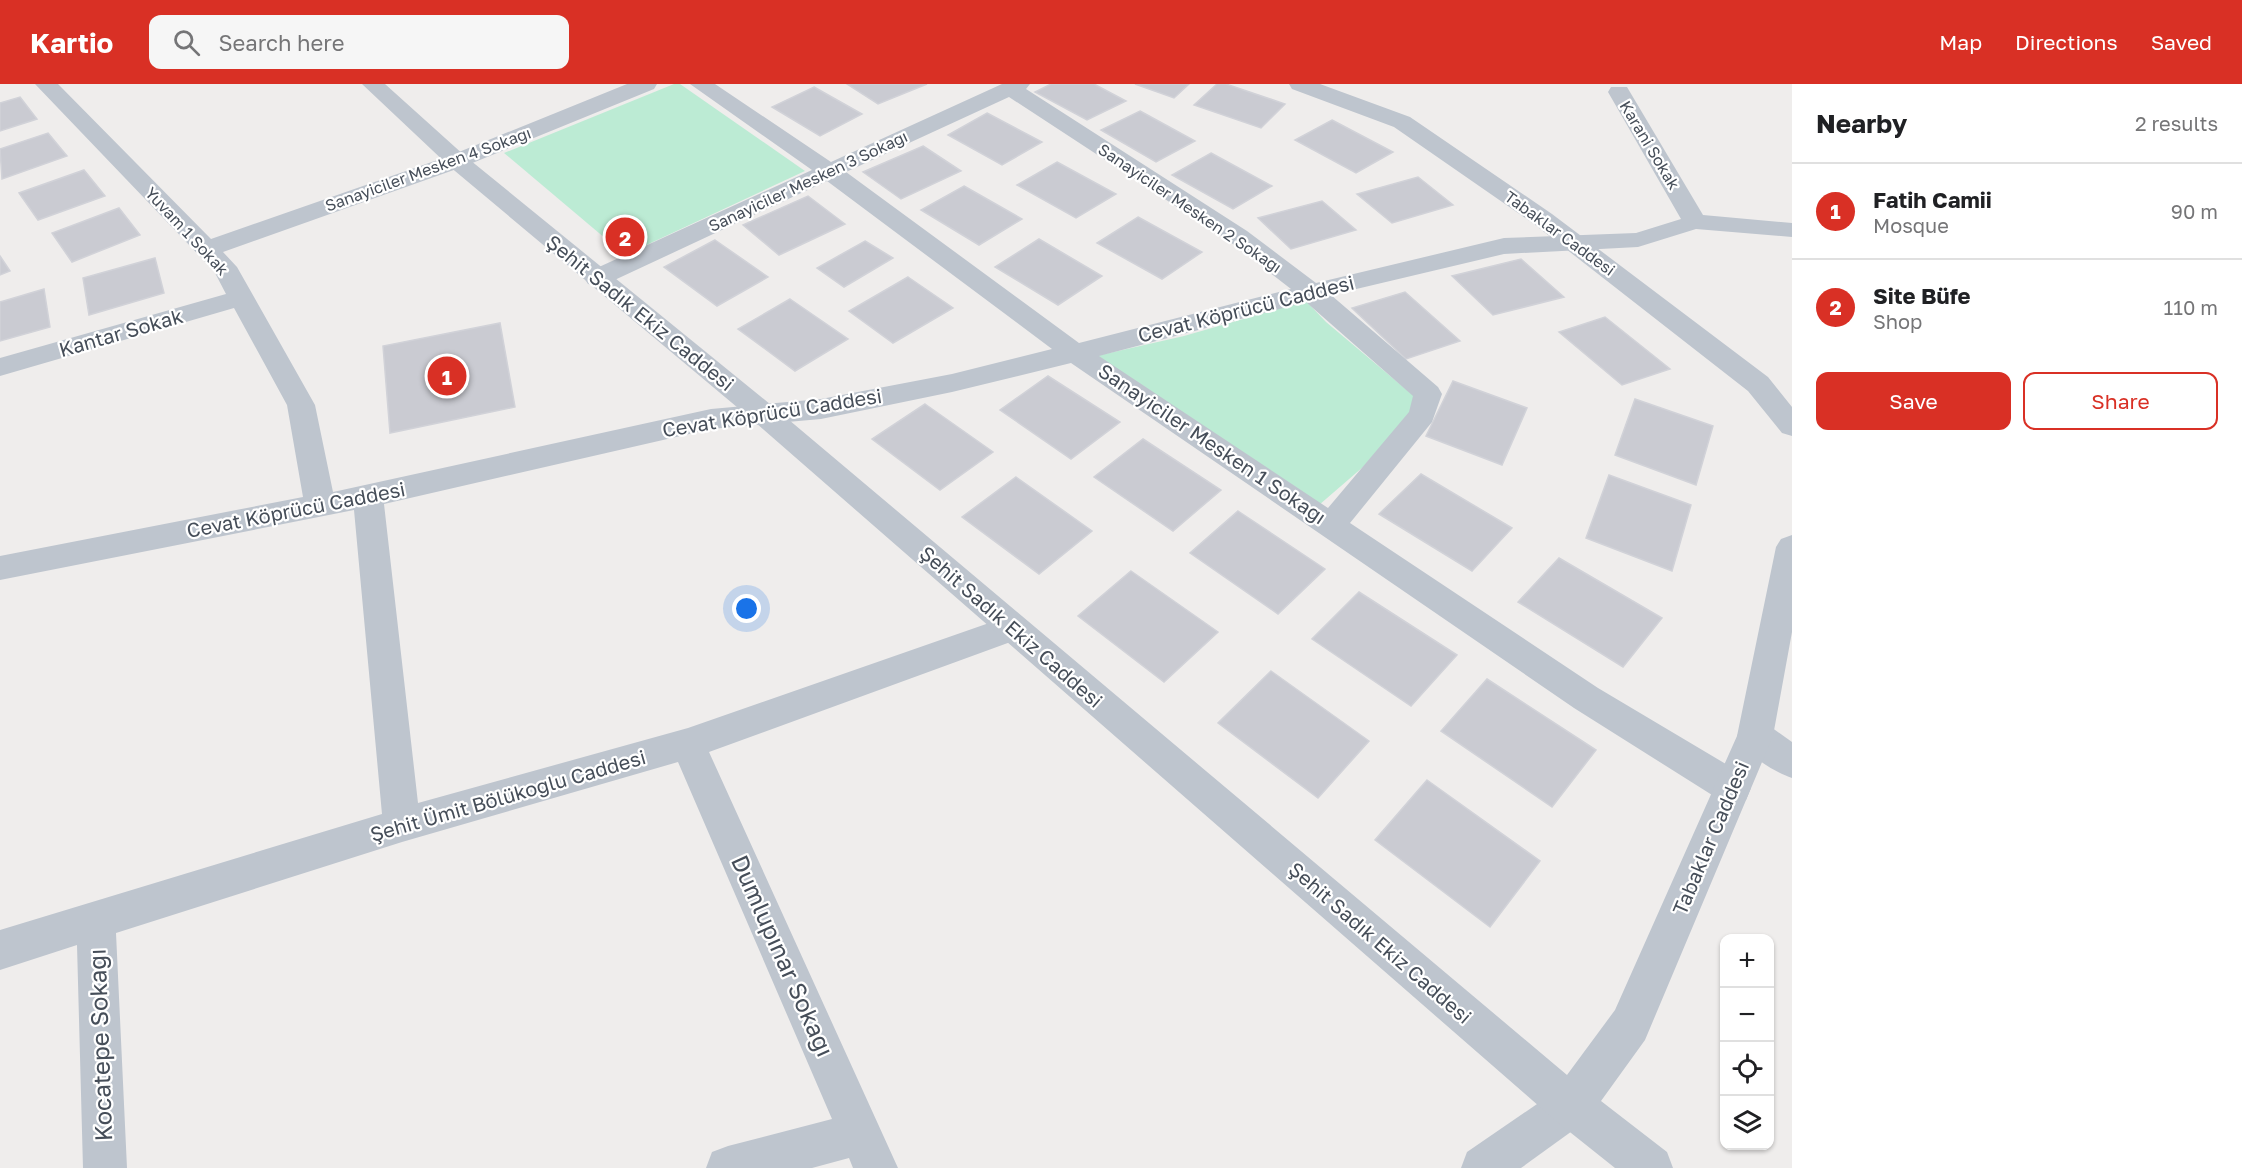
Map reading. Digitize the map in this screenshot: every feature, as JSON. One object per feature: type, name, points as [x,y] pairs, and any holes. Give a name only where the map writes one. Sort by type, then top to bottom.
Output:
[{"type":"street","name":"Yuvam 1 Sokak","points":[[46,84],[224,267],[301,405],[320,506]]},
{"type":"street","name":"Şehit Sadık Ekiz Caddesi","points":[[373,84],[457,161],[766,416],[1571,1106],[1651,1168]]},
{"type":"street","name":"Sanayiciler Mesken 4 Sokağı","points":[[207,249],[457,161],[646,84]]},
{"type":"street","name":"Sanayiciler Mesken 1 Sokağı","points":[[701,84],[829,171],[1074,352],[1332,524],[1586,698],[1733,788]]},
{"type":"street","name":"Tabaklar Caddesi","points":[[1300,84],[1402,122],[1576,243],[1758,384],[1792,426]]},
{"type":"street","name":"Karani Sokak","points":[[1596,84],[1627,89],[1695,222]]},
{"type":"street","name":"Sanayiciler Mesken 3 Sokağı","points":[[597,278],[1015,87]]},
{"type":"street","name":"Sanayiciler Mesken 2 Sokağı","points":[[1015,87],[1238,236],[1311,292],[1428,394],[1422,415],[1332,524]]},
{"type":"street","name":"Cevat Köprücü Caddesi","points":[[0,568],[368,496],[711,419],[766,416],[821,409],[952,382],[1504,246],[1638,240],[1695,222]]},
{"type":"street","points":[[1695,222],[1792,230]]},
{"type":"street","name":"Kantar Sokak","points":[[0,368],[241,298]]},
{"type":"street","points":[[368,496],[402,825]]},
{"type":"street","name":"Tabaklar Caddesi","points":[[1483,1168],[1571,1106],[1630,1025],[1755,736],[1792,547]]},
{"type":"street","name":"Şehit Ümit Bölükoğlu Caddesi","points":[[0,950],[402,825],[688,744],[1011,628]]},
{"type":"street","points":[[1755,736],[1792,762]]},
{"type":"street","name":"Dumlupınar Sokağı","points":[[688,744],[868,1151]]},
{"type":"street","name":"Kocatepe Sokağı","points":[[96,921],[105,1168]]},
{"type":"street","points":[[728,1168],[868,1151]]},
{"type":"green space","points":[[674,84],[680,84],[805,171],[625,255],[504,153]]},
{"type":"green space","points":[[1306,301],[1326,322],[1414,396],[1417,406],[1363,467],[1319,505],[1096,356],[1184,336]]},
{"type":"building","points":[[847,84],[927,84],[878,104]]},
{"type":"building","points":[[1051,84],[1094,84],[1126,101],[1087,120],[1035,92]]},
{"type":"building","points":[[1135,84],[1189,84],[1174,98]]},
{"type":"building","points":[[1217,84],[1226,84],[1285,104],[1261,128],[1194,105]]},
{"type":"building","points":[[814,87],[862,114],[820,136],[772,107]]},
{"type":"building","points":[[20,97],[37,119],[0,131],[0,103]]},
{"type":"building","points":[[1140,111],[1195,141],[1156,162],[1101,130]]},
{"type":"building","points":[[987,113],[1042,142],[1002,165],[948,135]]},
{"type":"building","points":[[1332,120],[1393,152],[1356,173],[1295,140]]},
{"type":"building","points":[[48,133],[67,156],[2,179],[0,149]]},
{"type":"building","points":[[923,146],[961,171],[901,199],[863,172]]},
{"type":"building","points":[[1211,153],[1272,186],[1233,209],[1172,175]]},
{"type":"building","points":[[1057,162],[1116,194],[1076,218],[1017,185]]},
{"type":"building","points":[[84,170],[105,196],[38,220],[19,193]]},
{"type":"building","points":[[1418,177],[1453,205],[1392,223],[1357,194]]},
{"type":"building","points":[[964,186],[1022,219],[979,245],[921,210]]},
{"type":"building","points":[[808,196],[845,224],[779,255],[743,225]]},
{"type":"building","points":[[1322,201],[1356,230],[1291,249],[1258,218]]},
{"type":"building","points":[[119,208],[140,235],[72,262],[52,233]]},
{"type":"building","points":[[1138,217],[1202,252],[1162,279],[1097,243]]},
{"type":"building","points":[[1039,239],[1102,276],[1058,305],[995,267]]},
{"type":"building","points":[[715,240],[768,277],[717,306],[664,267]]},
{"type":"building","points":[[865,241],[893,258],[844,287],[817,268]]},
{"type":"building","points":[[0,256],[10,271],[0,275]]},
{"type":"building","points":[[155,258],[164,293],[89,315],[83,278]]},
{"type":"building","points":[[1521,259],[1564,297],[1493,315],[1452,276]]},
{"type":"building","points":[[908,277],[953,308],[893,343],[849,311]]},
{"type":"building","points":[[44,289],[50,327],[0,341],[0,302]]},
{"type":"building","points":[[1405,292],[1460,341],[1406,359],[1352,308]]},
{"type":"building","points":[[790,299],[848,339],[795,371],[738,329]]},
{"type":"building","points":[[1605,317],[1670,369],[1622,385],[1559,332]]},
{"type":"building","points":[[500,323],[515,407],[390,433],[383,346]]},
{"type":"building","points":[[1048,376],[1120,422],[1071,459],[1000,410]]},
{"type":"building","points":[[1453,381],[1527,408],[1502,465],[1426,436]]},
{"type":"building","points":[[1635,399],[1713,426],[1696,485],[1615,455]]},
{"type":"building","points":[[925,404],[993,452],[940,490],[872,439]]},
{"type":"building","points":[[1143,439],[1221,490],[1173,531],[1094,477]]},
{"type":"building","points":[[1421,474],[1512,528],[1472,571],[1379,514]]},
{"type":"building","points":[[1609,475],[1691,505],[1672,571],[1586,538]]},
{"type":"building","points":[[1016,477],[1092,531],[1039,574],[962,517]]},
{"type":"building","points":[[1238,511],[1325,569],[1278,614],[1190,553]]},
{"type":"building","points":[[1559,558],[1662,618],[1623,667],[1518,602]]},
{"type":"building","points":[[1131,571],[1218,632],[1164,682],[1078,616]]},
{"type":"building","points":[[1359,592],[1457,655],[1411,706],[1312,639]]},
{"type":"building","points":[[1271,671],[1369,741],[1318,798],[1218,723]]},
{"type":"building","points":[[1487,679],[1596,750],[1552,807],[1441,731]]},
{"type":"building","points":[[1427,780],[1540,861],[1490,927],[1375,840]]},
{"type":"place","name":"Site Büfe","points":[[625,237]]},
{"type":"place","name":"Fatih Camii","points":[[447,376]]}]
